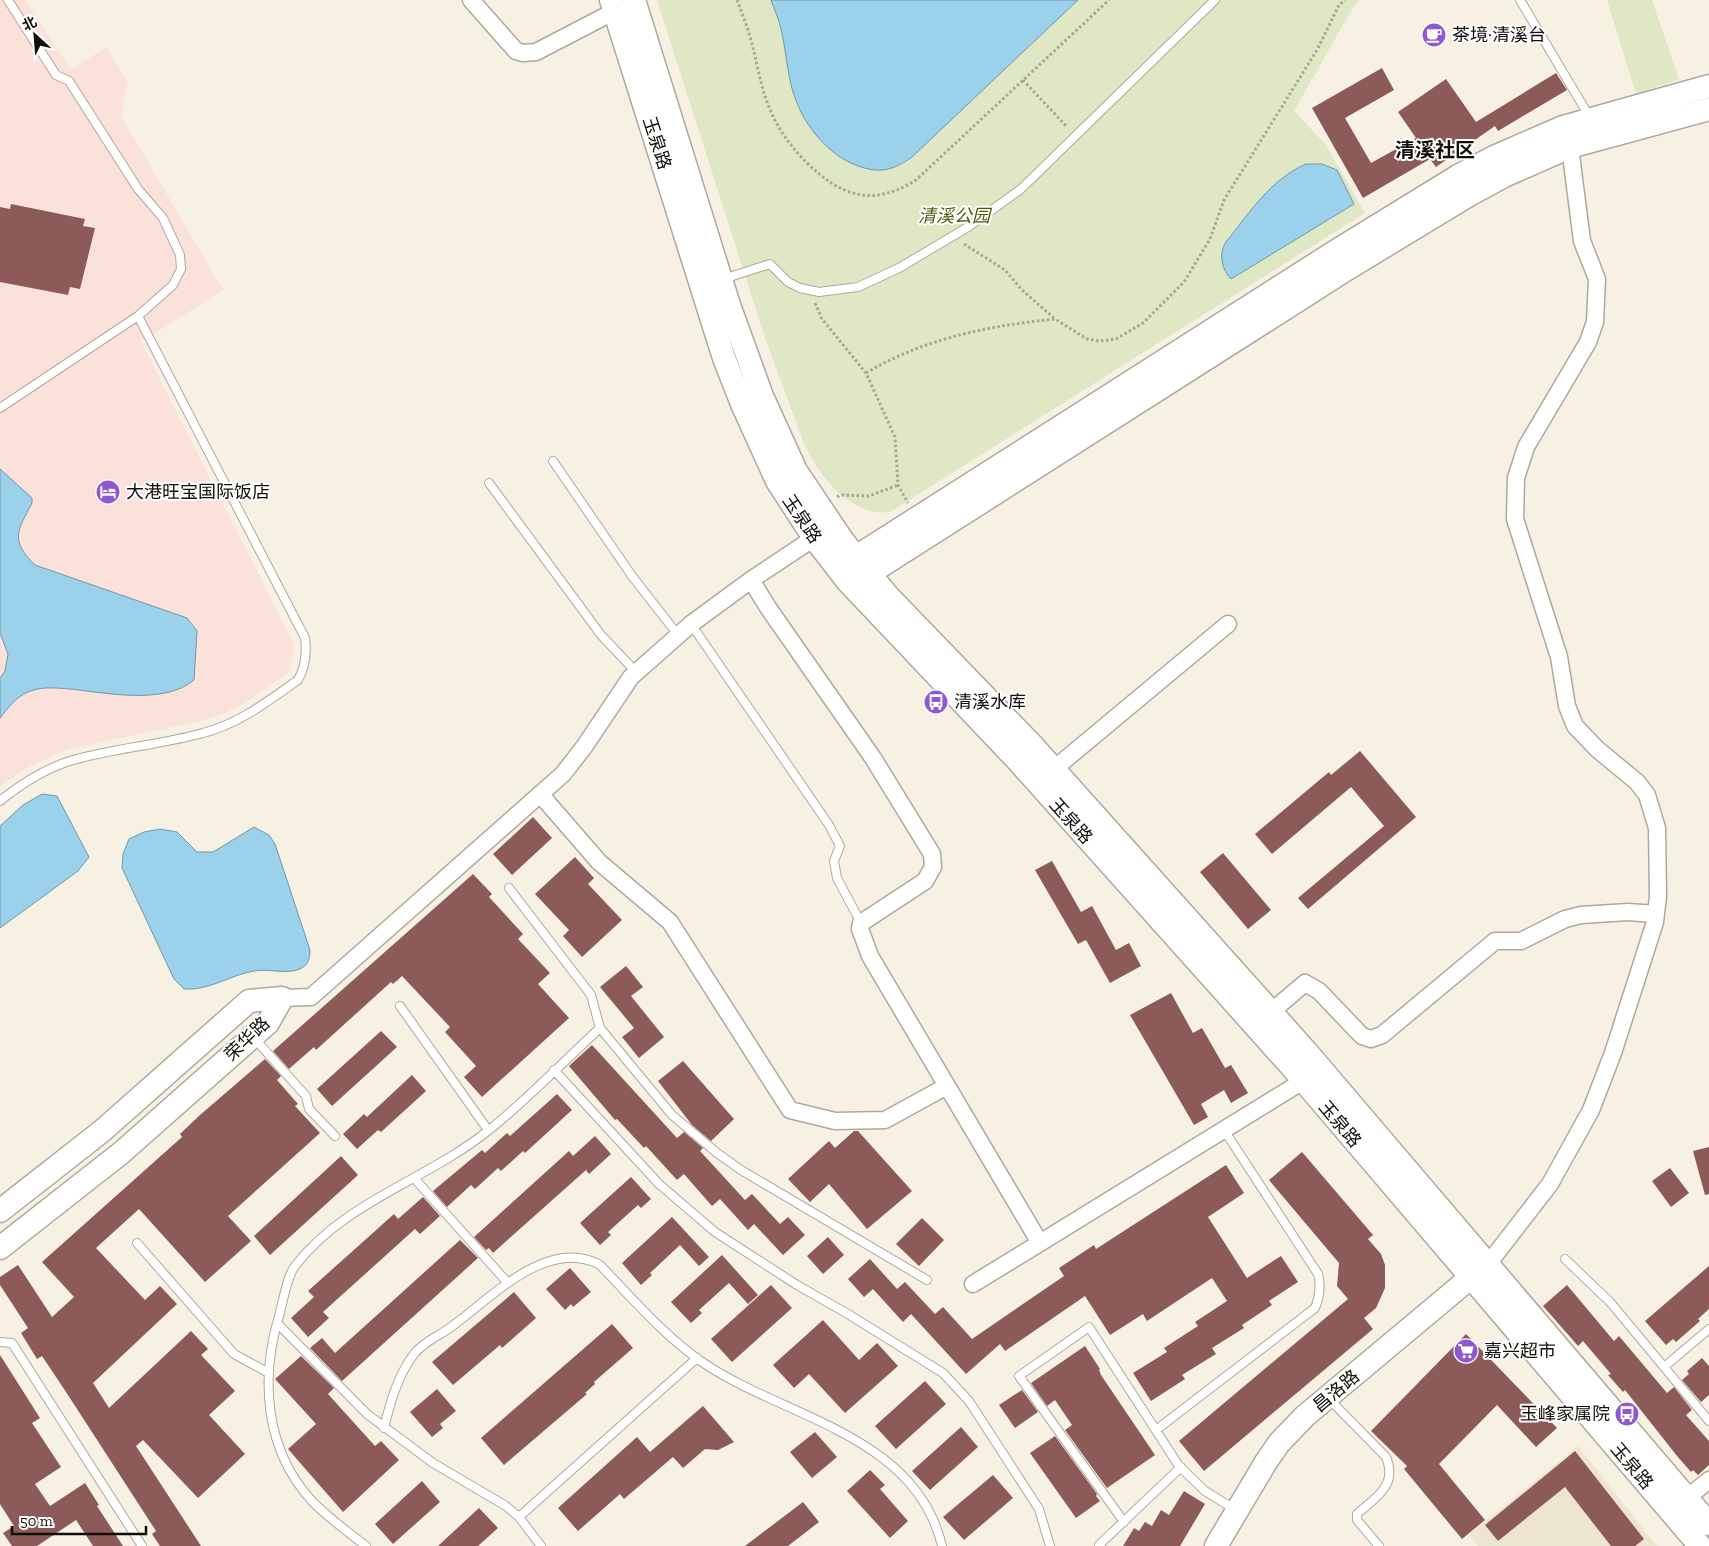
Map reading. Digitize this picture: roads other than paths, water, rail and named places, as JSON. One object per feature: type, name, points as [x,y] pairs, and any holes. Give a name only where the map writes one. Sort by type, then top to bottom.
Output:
[{"type":"main road","name":"玉泉路","points":[[620,4],[721,279],[744,351],[765,404],[796,471],[818,506],[853,571],[1018,761],[1304,1081],[1709,1524]]},
{"type":"main road","name":"玉泉路","points":[[620,4],[712,320],[742,404],[777,481],[814,538],[853,571],[1054,770],[1271,1012],[1700,1546]]},
{"type":"main road","points":[[853,571],[916,519],[1336,251],[1458,176],[1531,139],[1590,118],[1709,86]]},
{"type":"main road","points":[[853,571],[1339,274],[1504,176],[1570,147],[1709,108]]},
{"type":"main road","name":"荣华路","points":[[0,1248],[121,1153],[253,1037],[268,1023],[282,998]]},
{"type":"main road","name":"荣华路","points":[[0,1211],[102,1131],[249,1001],[282,998]]},
{"type":"main road","name":"昌洛路","points":[[1216,1546],[1279,1443],[1305,1416],[1479,1271]]},
{"type":"street","points":[[471,0],[516,51],[523,53],[536,52],[620,4]]},
{"type":"street","points":[[1479,1271],[1550,1184],[1591,1110],[1613,1053],[1656,914],[1659,849],[1657,828],[1647,795],[1637,782],[1597,749],[1575,726],[1567,706],[1559,657],[1515,519],[1516,478],[1526,448],[1588,342],[1595,322],[1597,279],[1582,241],[1570,147]]},
{"type":"street","points":[[282,998],[311,997],[563,774],[636,672],[684,630],[751,580],[814,538]]},
{"type":"street","points":[[751,580],[769,609],[873,758],[932,854],[933,867],[925,881],[861,923],[860,929],[870,956],[1040,1243]]},
{"type":"street","points":[[1054,770],[1228,624]]},
{"type":"street","points":[[540,794],[599,862],[670,922],[790,1110],[835,1121],[885,1120],[947,1086]]},
{"type":"street","points":[[1271,1012],[1305,983],[1319,991],[1362,1036],[1371,1039],[1382,1035],[1495,941],[1521,940],[1565,919],[1581,915],[1628,912],[1656,914]]},
{"type":"street","points":[[973,1284],[1304,1081]]},
{"type":"street","points":[[1687,1498],[1709,1480]]},
{"type":"lane","points":[[0,408],[138,316],[173,286],[181,269],[180,255],[163,218],[138,189],[69,81],[56,75],[8,0]]},
{"type":"lane","points":[[721,279],[770,264],[788,282],[809,291],[836,291],[873,282],[953,236],[1020,188],[1215,0]]},
{"type":"lane","points":[[1520,0],[1590,118]]},
{"type":"lane","points":[[0,801],[35,777],[72,760],[204,733],[229,724],[251,713],[298,680],[302,673],[306,658],[305,638],[138,316]]},
{"type":"lane","points":[[553,461],[632,576],[684,630],[829,825],[840,846],[834,861],[838,878],[861,923]]},
{"type":"lane","points":[[488,483],[601,635],[636,672]]},
{"type":"lane","points":[[509,888],[591,996],[600,1028],[672,1115],[717,1153],[927,1280]]},
{"type":"lane","points":[[400,1006],[488,1130]]},
{"type":"lane","points":[[366,1546],[316,1505],[289,1467],[280,1448],[271,1415],[267,1372],[277,1323],[293,1268],[303,1256],[350,1214],[414,1178],[488,1130],[600,1028]]},
{"type":"lane","points":[[253,1037],[306,1096],[309,1108],[335,1136]]},
{"type":"lane","points":[[554,1070],[659,1184],[716,1232],[788,1280],[912,1352],[943,1373],[969,1402],[1039,1509],[1050,1546]]},
{"type":"lane","points":[[1156,1430],[1314,1308],[1318,1300],[1320,1282],[1318,1274],[1224,1130]]},
{"type":"lane","points":[[414,1178],[508,1282]]},
{"type":"lane","points":[[137,1242],[234,1354],[267,1372]]},
{"type":"lane","points":[[384,1428],[397,1386],[414,1353],[428,1341],[450,1328],[508,1282],[561,1258],[577,1257],[600,1265],[674,1340],[697,1358],[728,1378],[857,1440],[889,1461],[925,1503],[934,1519],[942,1546]]},
{"type":"lane","points":[[1565,1259],[1610,1302],[1709,1421]]},
{"type":"lane","points":[[277,1323],[342,1391],[384,1428],[432,1463],[483,1491],[520,1517],[541,1546]]},
{"type":"lane","points":[[1124,1522],[1019,1376],[1089,1327],[1181,1467],[1205,1491],[1237,1511]]},
{"type":"lane","points":[[1664,1367],[1709,1330]]},
{"type":"lane","points":[[0,1342],[12,1344],[142,1546]]},
{"type":"lane","points":[[520,1517],[697,1358]]},
{"type":"lane","points":[[1327,1398],[1386,1458],[1390,1466],[1391,1478],[1384,1489],[1357,1514],[1357,1520],[1379,1546]]},
{"type":"lane","points":[[1100,1545],[1181,1467]]},
{"type":"water","points":[[771,0],[1078,0],[912,157],[897,166],[877,170],[853,164],[842,158],[824,143],[808,125],[793,92],[780,25]]},
{"type":"water","points":[[1306,164],[1322,164],[1337,170],[1354,204],[1231,279],[1225,271],[1222,262],[1222,252],[1226,242],[1271,188],[1293,170]]},
{"type":"water","points":[[0,469],[32,498],[32,503],[18,535],[22,549],[35,565],[187,618],[197,631],[194,680],[182,688],[167,693],[151,695],[118,695],[60,688],[38,689],[28,692],[12,703],[0,718],[0,678],[5,671],[8,654],[0,633]]},
{"type":"water","points":[[42,794],[57,796],[89,857],[78,871],[0,928],[0,826],[23,805]]},
{"type":"water","points":[[254,827],[269,835],[275,844],[310,950],[308,961],[305,966],[294,971],[254,971],[202,988],[184,989],[174,979],[122,868],[123,854],[129,839],[144,832],[160,829],[177,832],[197,852],[213,852]]},
{"type":"place","name":"茶境·清溪台","points":[[1434,35]]},
{"type":"place","name":"大港旺宝国际饭店","points":[[108,492]]},
{"type":"place","name":"清溪水库","points":[[936,702]]},
{"type":"place","name":"嘉兴超市","points":[[1466,1351]]},
{"type":"place","name":"玉峰家属院","points":[[1627,1414]]},
{"type":"district","name":"清溪社区","points":[[1435,150]]},
{"type":"park label","name":"清溪公园","points":[[954,216]]}]
